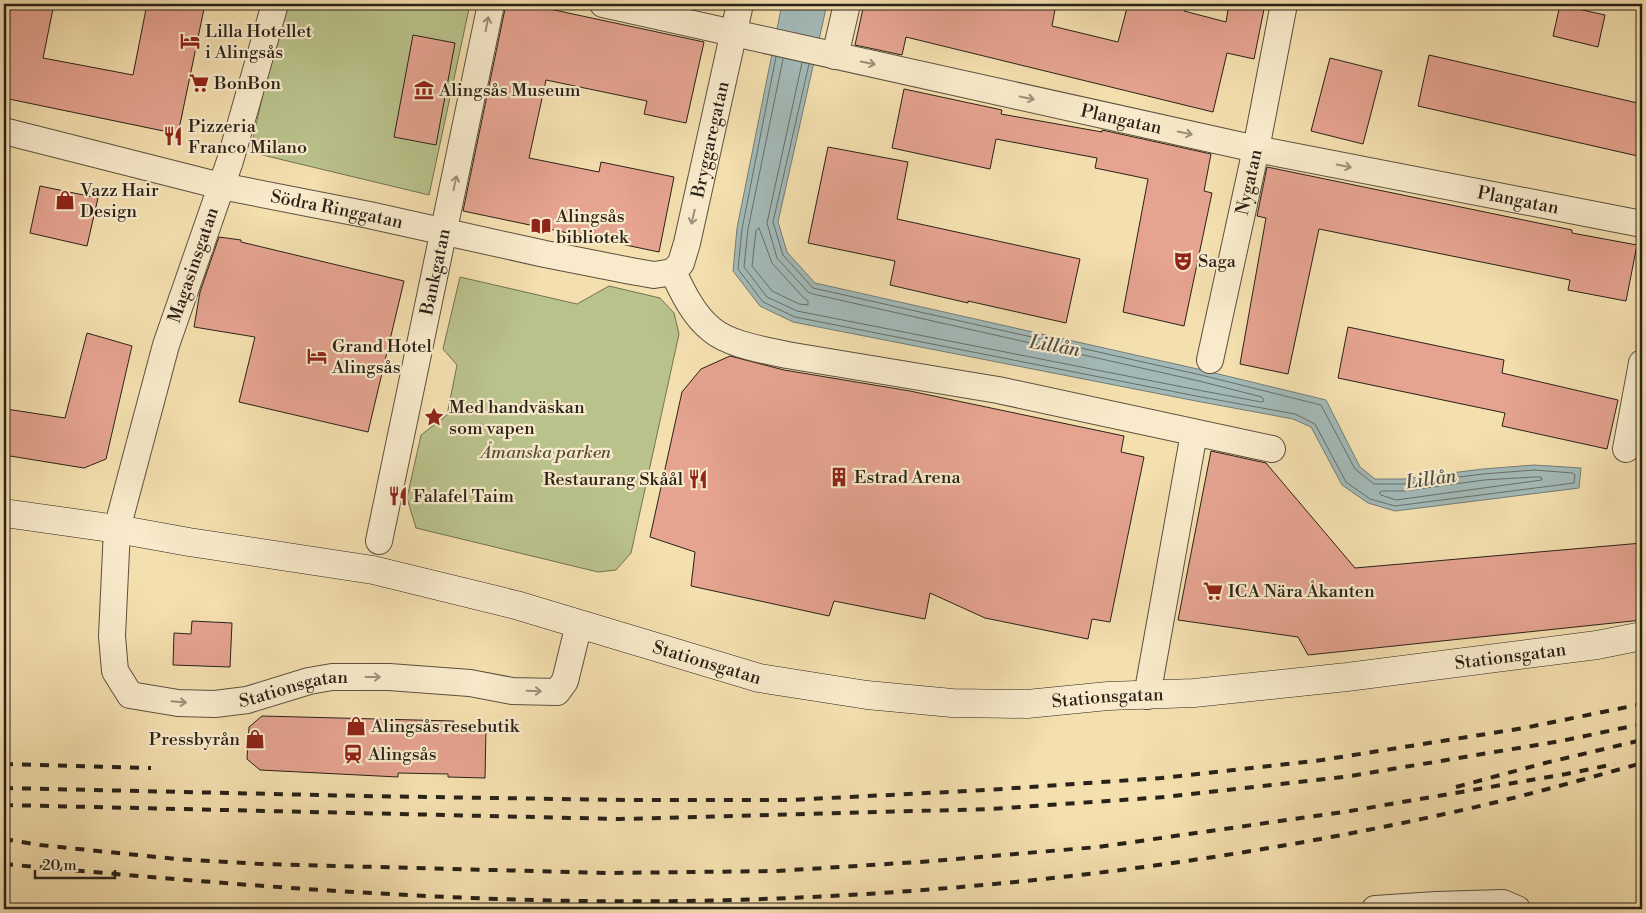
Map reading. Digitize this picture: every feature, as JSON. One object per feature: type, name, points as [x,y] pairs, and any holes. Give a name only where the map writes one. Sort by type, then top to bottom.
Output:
[{"type":"street","name":"Magasinsgatan","points":[[118,529],[166,345],[230,160],[274,4]]},
{"type":"street","name":"Bankgatan","points":[[379,541],[491,4]]},
{"type":"street","name":"Plangatan","points":[[603,4],[1256,148],[1642,224]]},
{"type":"street","name":"Bryggaregatan","points":[[673,272],[681,263],[687,244],[740,4]]},
{"type":"street","points":[[828,53],[847,4]]},
{"type":"street","name":"Nygatan","points":[[1210,360],[1256,148],[1284,4]]},
{"type":"street","name":"Södra Ringgatan","points":[[4,130],[221,186],[445,231],[545,254],[654,274],[673,272]]},
{"type":"street","points":[[673,272],[690,305],[713,331],[746,345],[787,355],[998,390],[1272,449]]},
{"type":"street","points":[[1626,449],[1642,363]]},
{"type":"street","points":[[1147,696],[1194,433]]},
{"type":"street","name":"Stationsgatan","points":[[4,513],[118,529],[189,542],[373,570],[516,605],[758,678],[867,695],[952,703],[1027,704],[1108,696],[1194,693],[1347,677],[1597,645],[1642,636]]},
{"type":"street","name":"Stationsgatan","points":[[118,529],[112,636],[115,671],[130,695],[178,703],[215,704],[247,700],[309,681],[332,677],[389,677],[470,683],[512,690],[557,692],[565,681],[579,624]]},
{"type":"street","points":[[1375,909],[1436,905],[1503,904],[1517,909]]},
{"type":"green space","points":[[283,4],[470,4],[429,195],[250,152]]},
{"type":"green space","name":"Åmanska parken","points":[[460,277],[577,304],[609,286],[660,298],[674,313],[679,334],[631,553],[616,570],[598,572],[416,528],[407,498],[421,435],[447,415],[457,365],[443,349]]},
{"type":"water","name":"Lillån","points":[[782,4],[827,4],[778,222],[787,252],[815,283],[1202,370],[1326,400],[1360,467],[1375,479],[1403,479],[1534,465],[1581,468],[1579,488],[1395,511],[1368,503],[1342,485],[1311,427],[1293,419],[793,322],[760,306],[733,271],[737,228]]},
{"type":"building","points":[[7,4],[54,4],[43,58],[133,75],[147,4],[205,4],[178,134],[4,98],[4,17]]},
{"type":"building","points":[[506,4],[526,4],[704,42],[686,123],[644,114],[647,101],[546,80],[529,158],[599,172],[601,162],[674,177],[659,252],[463,211]]},
{"type":"building","points":[[864,4],[1056,4],[1052,26],[1118,42],[1128,4],[1186,4],[1184,11],[1226,22],[1229,4],[1265,4],[1254,59],[1227,53],[1213,112],[906,37],[902,55],[855,45]]},
{"type":"building","points":[[1560,5],[1605,15],[1598,47],[1553,36]]},
{"type":"building","name":"Alingsås Museum","points":[[413,35],[455,43],[436,145],[394,137]]},
{"type":"building","points":[[1429,55],[1642,104],[1642,157],[1418,106]]},
{"type":"building","points":[[1330,58],[1382,71],[1363,144],[1311,131]]},
{"type":"building","points":[[904,89],[1002,110],[1001,114],[1102,132],[1102,130],[1211,154],[1204,191],[1212,193],[1184,326],[1123,312],[1148,179],[1095,168],[1097,158],[996,139],[990,169],[892,148]]},
{"type":"building","points":[[828,147],[908,162],[897,219],[1080,259],[1066,323],[890,285],[895,261],[808,243]]},
{"type":"building","points":[[1267,167],[1572,230],[1572,233],[1637,245],[1626,301],[1568,290],[1570,280],[1319,229],[1288,374],[1240,364],[1266,218],[1257,216]]},
{"type":"building","points":[[40,186],[98,198],[87,246],[30,233]]},
{"type":"building","points":[[219,237],[241,240],[241,242],[404,281],[368,432],[239,402],[255,337],[194,327],[200,292]]},
{"type":"building","points":[[1348,327],[1504,360],[1502,373],[1618,400],[1607,449],[1502,426],[1505,413],[1338,378]]},
{"type":"building","points":[[87,333],[132,346],[106,459],[84,468],[4,455],[6,409],[65,418]]},
{"type":"building","name":"Estrad Arena","points":[[730,356],[784,370],[910,391],[1124,436],[1121,452],[1144,457],[1110,622],[1092,619],[1088,639],[985,618],[930,593],[925,619],[834,601],[829,616],[691,586],[695,552],[650,537],[682,392],[701,369]]},
{"type":"building","points":[[1211,451],[1266,463],[1355,568],[1642,543],[1642,620],[1308,655],[1298,637],[1178,620]]},
{"type":"building","points":[[192,621],[232,623],[230,667],[173,665],[174,633],[191,634]]},
{"type":"building","points":[[262,716],[454,721],[454,728],[486,729],[485,778],[448,777],[448,774],[398,773],[398,777],[260,770],[247,759],[249,727]]},
{"type":"railway","points":[[4,788],[625,800],[790,800],[987,790],[1161,778],[1322,760],[1524,728],[1642,704]]},
{"type":"railway","points":[[4,805],[620,819],[991,809],[1165,797],[1344,777],[1561,741],[1642,724]]},
{"type":"railway","points":[[1456,787],[1642,740]]},
{"type":"railway","points":[[4,864],[368,893],[551,900],[733,900],[914,891],[1093,873],[1183,862],[1272,848],[1473,808],[1642,763]]},
{"type":"railway","points":[[4,764],[151,768]]},
{"type":"railway","points":[[4,839],[40,845],[176,859],[261,864],[609,873],[776,871],[919,862],[1098,847],[1350,811],[1615,764]]},
{"type":"place","name":"Lilla Hotellet i Alingsås","points":[[190,41]]},
{"type":"place","name":"BonBon","points":[[199,83]]},
{"type":"place","name":"Alingsås Museum","points":[[424,90]]},
{"type":"place","name":"Pizzeria Franco Milano","points":[[173,136]]},
{"type":"place","name":"Vazz Hair Design","points":[[65,200]]},
{"type":"place","name":"Alingsås bibliotek","points":[[541,226]]},
{"type":"place","name":"Saga","points":[[1183,261]]},
{"type":"place","name":"Grand Hotel Alingsås","points":[[317,356]]},
{"type":"place","name":"Med handväskan som vapen","points":[[434,417]]},
{"type":"place","name":"Estrad Arena","points":[[839,477]]},
{"type":"place","name":"Restaurang Skåål","points":[[698,479]]},
{"type":"place","name":"Falafel Taim","points":[[398,496]]},
{"type":"place","name":"ICA Nära Åkanten","points":[[1213,591]]},
{"type":"place","name":"Alingsås resebutik","points":[[356,726]]},
{"type":"place","name":"Pressbyrån","points":[[255,739]]},
{"type":"place","name":"Alingsås","points":[[353,754]]}]
